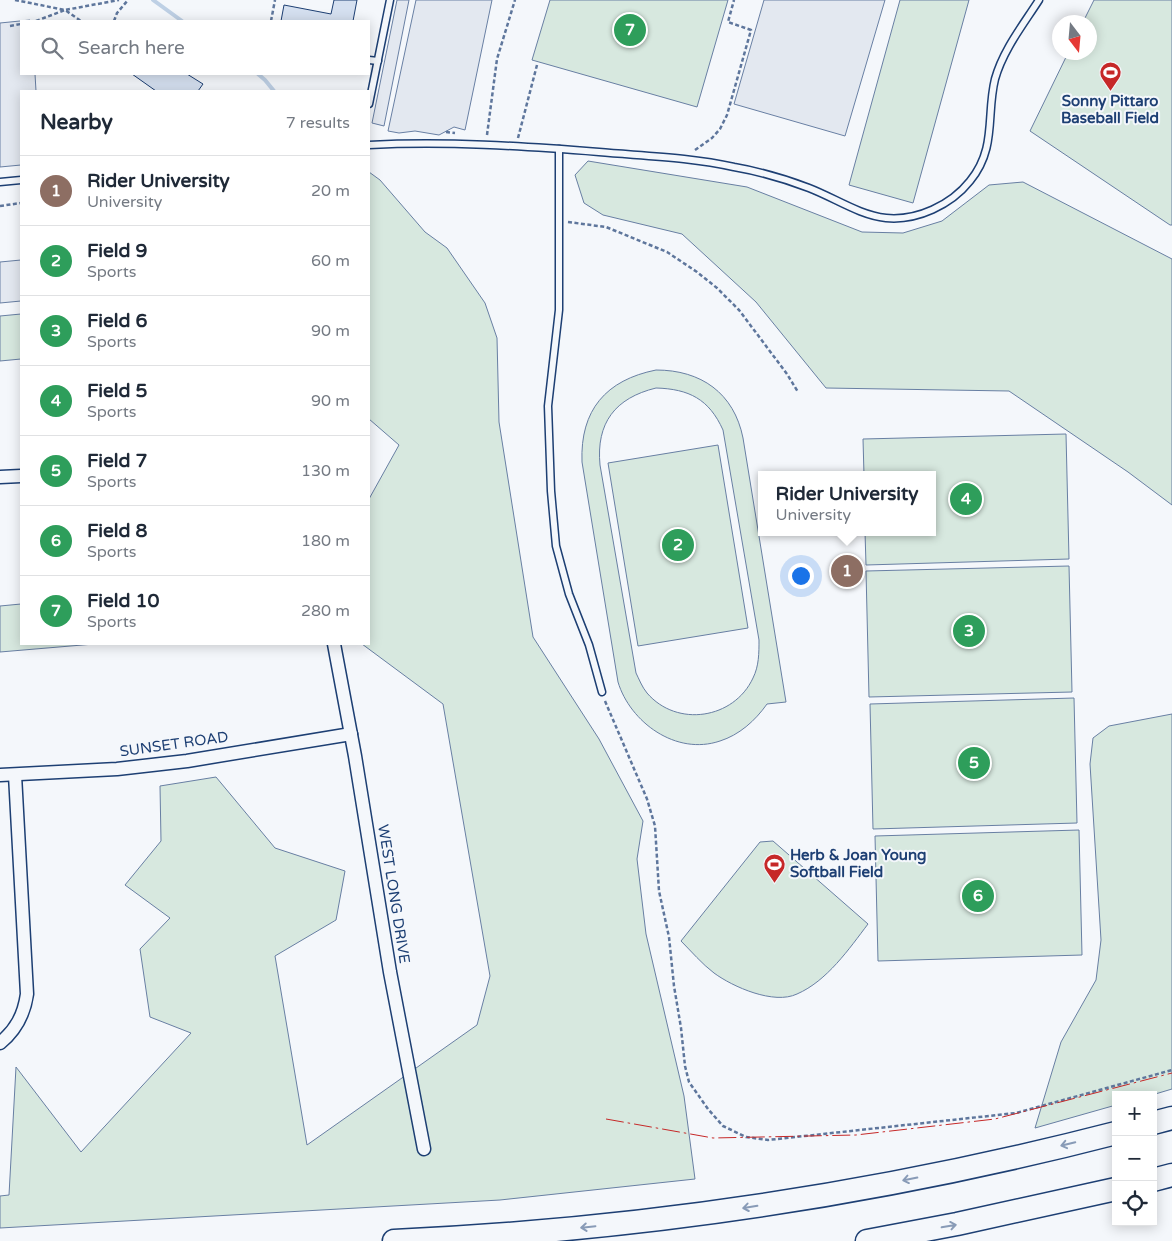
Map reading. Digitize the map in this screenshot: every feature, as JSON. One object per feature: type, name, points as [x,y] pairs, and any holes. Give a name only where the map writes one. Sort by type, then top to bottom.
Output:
[{"type":"highway","points":[[1157,1122],[1172,1118]]},
{"type":"highway","points":[[394,1241],[564,1230],[742,1208],[861,1189],[966,1168],[1112,1134]]},
{"type":"highway","points":[[1157,1179],[1172,1175]]},
{"type":"highway","points":[[867,1241],[957,1224],[1112,1190]]},
{"type":"street","points":[[0,477],[20,476]]},
{"type":"street","name":"WEST LONG DRIVE","points":[[334,645],[351,734],[390,972],[424,1149]]},
{"type":"street","name":"SUNSET ROAD","points":[[0,776],[117,769],[351,734]]},
{"type":"street","points":[[0,1043],[19,1022],[25,1009],[27,994],[15,775]]},
{"type":"lane","points":[[370,99],[390,0]]},
{"type":"lane","points":[[370,145],[405,143],[485,144],[688,159],[735,167],[809,188],[864,213],[886,218],[907,217],[930,211],[952,198],[970,181],[984,157],[990,133],[995,80],[1002,61],[1016,35],[1039,0]]},
{"type":"lane","points":[[370,60],[378,61]]},
{"type":"lane","points":[[559,149],[559,310],[548,406],[551,491],[556,546],[569,594],[590,645],[602,692]]},
{"type":"lane","points":[[0,182],[20,180]]},
{"type":"path","points":[[16,0],[65,10],[80,20]]},
{"type":"path","points":[[39,20],[65,10],[119,0]]},
{"type":"path","points":[[114,20],[117,13],[128,0]]},
{"type":"path","points":[[271,20],[275,0]]},
{"type":"path","points":[[485,144],[498,59],[515,0]]},
{"type":"path","points":[[695,150],[712,138],[720,129],[727,115],[752,30],[728,22],[734,0]]},
{"type":"path","points":[[10,26],[20,24]]},
{"type":"path","points":[[518,138],[537,65]]},
{"type":"path","points":[[0,206],[20,203]]},
{"type":"path","points":[[559,221],[606,227],[668,252],[697,272],[717,288],[739,310],[787,374],[798,392]]},
{"type":"path","points":[[602,692],[647,799],[655,826],[658,891],[669,936],[685,1066],[689,1082],[723,1126],[746,1138],[768,1140],[1016,1113],[1172,1070]]},
{"type":"shaded area","points":[[397,0],[409,0],[384,126],[372,123]]},
{"type":"shaded area","points":[[416,0],[492,0],[465,130],[454,127],[439,135],[415,131],[399,133],[388,131]]},
{"type":"shaded area","points":[[550,0],[728,0],[697,107],[532,60]]},
{"type":"shaded area","points":[[764,0],[885,0],[845,136],[734,104]]},
{"type":"shaded area","points":[[900,0],[969,0],[913,203],[849,185]]},
{"type":"shaded area","name":"Sonny Pittaro Baseball Field","points":[[1094,0],[1172,0],[1172,225],[1030,131],[1065,60],[1097,60],[1097,15],[1086,15]]},
{"type":"shaded area","points":[[20,21],[20,75],[35,75],[36,90],[20,90],[20,165],[0,167],[0,23]]},
{"type":"shaded area","points":[[588,161],[747,187],[862,232],[903,233],[942,221],[989,185],[1023,182],[1172,259],[1172,505],[1128,472],[1009,391],[826,388],[756,302],[682,234],[603,215],[584,203],[575,175]]},
{"type":"shaded area","points":[[370,173],[380,180],[425,232],[447,248],[485,303],[497,338],[499,422],[533,637],[599,739],[643,821],[637,859],[646,934],[684,1096],[695,1179],[500,1200],[0,1228],[0,1196],[9,1195],[16,1067],[81,1152],[191,1033],[150,1017],[140,949],[170,918],[125,885],[161,841],[160,786],[216,777],[275,848],[345,871],[336,920],[275,956],[307,1145],[477,1025],[490,976],[443,704],[363,645],[370,645],[370,497],[399,445],[370,420]]},
{"type":"shaded area","points":[[20,260],[20,301],[0,303],[0,262]]},
{"type":"shaded area","points":[[20,314],[20,359],[0,361],[0,316]]},
{"type":"shaded area","points":[[656,370],[687,374],[713,387],[732,408],[739,422],[786,702],[767,704],[752,722],[740,731],[720,741],[687,744],[657,732],[633,710],[624,697],[618,682],[582,462],[586,427],[591,413],[610,390],[623,381]],"holes":[[[656,388],[678,391],[697,398],[704,403],[711,410],[723,430],[759,640],[759,655],[756,669],[753,678],[744,692],[733,703],[719,710],[704,714],[674,711],[659,704],[645,691],[636,673],[600,465],[601,437],[611,414],[619,406],[629,398]]]},
{"type":"shaded area","points":[[1066,434],[1069,559],[866,565],[865,536],[936,536],[936,471],[864,471],[863,439]]},
{"type":"shaded area","points":[[718,445],[748,628],[638,646],[608,463]]},
{"type":"shaded area","points":[[1069,566],[1072,692],[869,697],[866,571]]},
{"type":"shaded area","points":[[20,604],[20,645],[82,645],[0,652],[0,606]]},
{"type":"shaded area","points":[[1074,698],[1077,823],[873,829],[870,704]]},
{"type":"shaded area","points":[[1172,714],[1172,1089],[1157,1094],[1157,1091],[1112,1091],[1112,1106],[1035,1128],[1061,1042],[1096,980],[1101,940],[1090,764],[1093,738],[1109,726]]},
{"type":"shaded area","points":[[1079,830],[1082,955],[878,961],[875,836]]},
{"type":"shaded area","name":"Herb & Joan Young Softball Field","points":[[773,841],[868,924],[828,973],[808,988],[788,997],[766,996],[732,984],[701,962],[681,941],[760,842]]},
{"type":"building","points":[[334,0],[357,0],[353,20],[281,20],[284,5],[331,14]]},
{"type":"building","points":[[133,75],[189,75],[203,84],[199,90],[155,90]]},
{"type":"waterway","points":[[153,0],[181,20]]},
{"type":"waterway","points":[[259,75],[273,90]]},
{"type":"power","points":[[606,1119],[713,1138],[856,1135],[995,1119],[1172,1073]]},
{"type":"place","name":"Field 10","points":[[630,30]]},
{"type":"place","name":"Sonny Pittaro Baseball Field","points":[[1110,92]]},
{"type":"place","name":"Field 5","points":[[966,499]]},
{"type":"place","name":"Field 9","points":[[678,545]]},
{"type":"place","name":"Rider University","points":[[847,571]]},
{"type":"place","name":"Field 6","points":[[969,631]]},
{"type":"place","name":"Field 7","points":[[974,763]]},
{"type":"place","name":"Herb & Joan Young Softball Field","points":[[774,883]]},
{"type":"place","name":"Field 8","points":[[978,896]]}]
